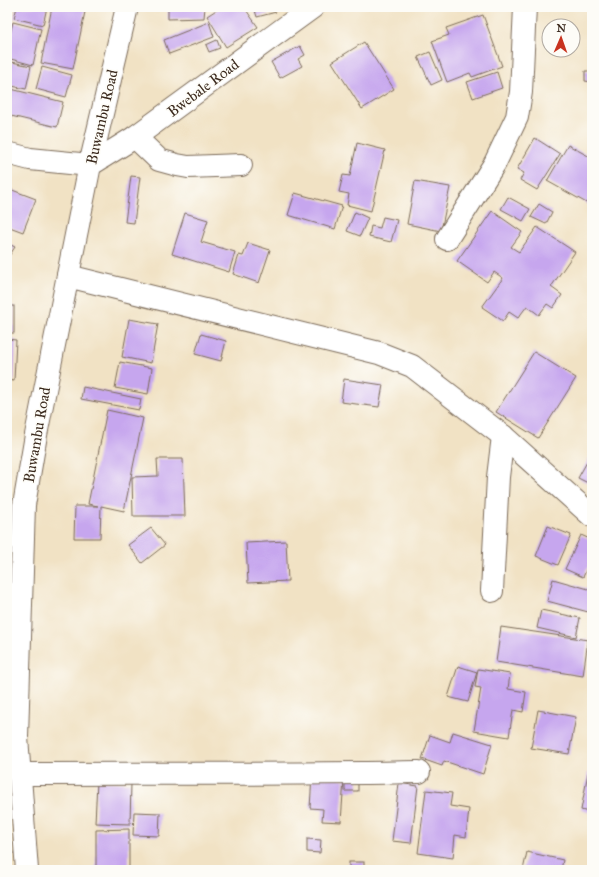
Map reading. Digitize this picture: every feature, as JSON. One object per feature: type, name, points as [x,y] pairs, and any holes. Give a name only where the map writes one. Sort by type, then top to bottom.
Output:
[{"type":"street","name":"Buwambu Road","points":[[27,870],[19,774],[12,738],[24,505],[36,435],[90,166],[128,7]]},
{"type":"street","name":"Bwebale Road","points":[[90,166],[135,138],[313,7]]},
{"type":"street","points":[[446,239],[496,163],[517,117],[521,92],[526,7]]},
{"type":"street","points":[[135,138],[159,160],[177,165],[188,167],[241,165]]},
{"type":"street","points":[[7,153],[30,159],[90,166]]},
{"type":"street","points":[[68,276],[379,353],[412,366],[503,436],[592,516]]},
{"type":"street","points":[[492,591],[498,477],[503,436]]},
{"type":"street","points":[[19,774],[311,774],[419,772]]},
{"type":"building","points":[[17,7],[47,7],[43,25],[14,18]]},
{"type":"building","points":[[52,7],[86,7],[73,69],[41,63]]},
{"type":"building","points":[[168,7],[205,7],[204,18],[168,19]]},
{"type":"building","points":[[221,7],[244,7],[258,27],[226,47],[207,16]]},
{"type":"building","points":[[254,7],[274,7],[276,12],[257,17]]},
{"type":"building","points":[[483,15],[502,66],[472,77],[470,73],[447,82],[432,41],[449,35],[446,28]]},
{"type":"building","points":[[13,22],[41,29],[33,65],[7,58],[7,46]]},
{"type":"building","points":[[209,22],[214,37],[169,54],[164,40]]},
{"type":"building","points":[[217,40],[220,48],[209,52],[206,45]]},
{"type":"building","points":[[364,42],[394,89],[362,109],[332,62]]},
{"type":"building","points":[[300,46],[305,55],[298,59],[302,66],[280,78],[271,62]]},
{"type":"building","points":[[430,52],[442,80],[431,85],[418,57]]},
{"type":"building","points":[[7,61],[31,66],[26,89],[7,85]]},
{"type":"building","points":[[42,67],[72,75],[66,97],[36,89]]},
{"type":"building","points":[[585,71],[592,71],[592,82],[585,81]]},
{"type":"building","points":[[497,72],[502,88],[473,98],[467,82]]},
{"type":"building","points":[[7,88],[63,102],[57,127],[7,115]]},
{"type":"building","points":[[535,138],[560,154],[537,190],[520,180],[524,173],[517,169]]},
{"type":"building","points":[[357,143],[385,150],[371,211],[347,205],[349,194],[339,192],[343,175],[350,176]]},
{"type":"building","points":[[568,145],[592,158],[592,206],[547,181]]},
{"type":"building","points":[[131,176],[140,177],[134,223],[125,222]]},
{"type":"building","points":[[415,181],[450,187],[441,231],[407,224]]},
{"type":"building","points":[[7,188],[36,199],[23,232],[7,226]]},
{"type":"building","points":[[295,193],[342,206],[335,229],[288,215]]},
{"type":"building","points":[[508,197],[530,209],[523,221],[501,209]]},
{"type":"building","points":[[539,204],[552,212],[546,224],[531,217]]},
{"type":"building","points":[[492,211],[522,232],[511,247],[519,252],[537,227],[575,252],[551,287],[562,295],[553,308],[547,304],[539,315],[527,306],[518,318],[509,312],[503,321],[482,307],[503,278],[494,272],[487,282],[457,261]]},
{"type":"building","points":[[355,212],[368,218],[360,236],[347,231]]},
{"type":"building","points":[[185,213],[208,220],[201,242],[235,252],[229,272],[172,254]]},
{"type":"building","points":[[383,217],[397,220],[391,242],[369,237],[371,226],[380,228]]},
{"type":"building","points":[[7,243],[15,247],[7,259]]},
{"type":"building","points":[[248,243],[270,250],[259,283],[233,274],[239,255],[243,256]]},
{"type":"building","points":[[7,306],[14,306],[14,333],[7,333]]},
{"type":"building","points":[[129,319],[158,324],[151,363],[122,357]]},
{"type":"building","points":[[201,334],[226,341],[221,361],[195,354]]},
{"type":"building","points":[[7,339],[16,340],[14,381],[7,380]]},
{"type":"building","points":[[534,352],[576,378],[538,438],[496,412]]},
{"type":"building","points":[[120,362],[152,368],[148,394],[115,388]]},
{"type":"building","points":[[344,379],[383,385],[379,407],[341,402]]},
{"type":"building","points":[[83,387],[141,399],[139,410],[81,399]]},
{"type":"building","points":[[107,410],[143,418],[124,511],[101,506],[100,538],[74,538],[75,506],[98,506],[88,504]]},
{"type":"building","points":[[592,453],[592,485],[578,478]]},
{"type":"building","points":[[157,459],[183,459],[185,516],[133,516],[132,477],[158,476]]},
{"type":"building","points":[[548,526],[571,535],[558,565],[536,556]]},
{"type":"building","points":[[151,528],[165,545],[142,563],[128,545]]},
{"type":"building","points":[[581,535],[592,540],[592,558],[583,577],[565,569]]},
{"type":"building","points":[[286,541],[288,581],[248,583],[246,543]]},
{"type":"building","points":[[553,579],[592,590],[592,613],[547,601]]},
{"type":"building","points":[[541,610],[580,618],[576,637],[537,628]]},
{"type":"building","points":[[501,627],[588,640],[583,676],[496,662]]},
{"type":"building","points":[[458,666],[477,672],[468,702],[448,697]]},
{"type":"building","points":[[478,669],[510,674],[508,689],[526,692],[523,712],[513,710],[509,737],[474,731],[481,688],[475,687]]},
{"type":"building","points":[[538,710],[576,717],[569,754],[531,748]]},
{"type":"building","points":[[453,732],[492,744],[483,774],[444,761],[442,766],[422,759],[430,735],[450,742]]},
{"type":"building","points":[[588,773],[592,773],[592,813],[581,810]]},
{"type":"building","points":[[312,776],[344,779],[341,822],[322,821],[323,809],[310,808]]},
{"type":"building","points":[[345,778],[358,778],[358,791],[345,791]]},
{"type":"building","points":[[97,781],[131,783],[130,824],[95,823]]},
{"type":"building","points":[[399,783],[418,786],[411,843],[392,841]]},
{"type":"building","points":[[426,790],[452,793],[450,806],[469,809],[466,837],[455,835],[453,858],[418,853]]},
{"type":"building","points":[[134,812],[160,813],[159,836],[133,835]]},
{"type":"building","points":[[129,829],[129,870],[96,870],[96,830]]},
{"type":"building","points":[[307,839],[321,840],[320,853],[307,852]]},
{"type":"building","points":[[527,852],[563,860],[561,870],[523,870]]},
{"type":"building","points":[[349,862],[364,862],[364,870],[349,870]]}]
